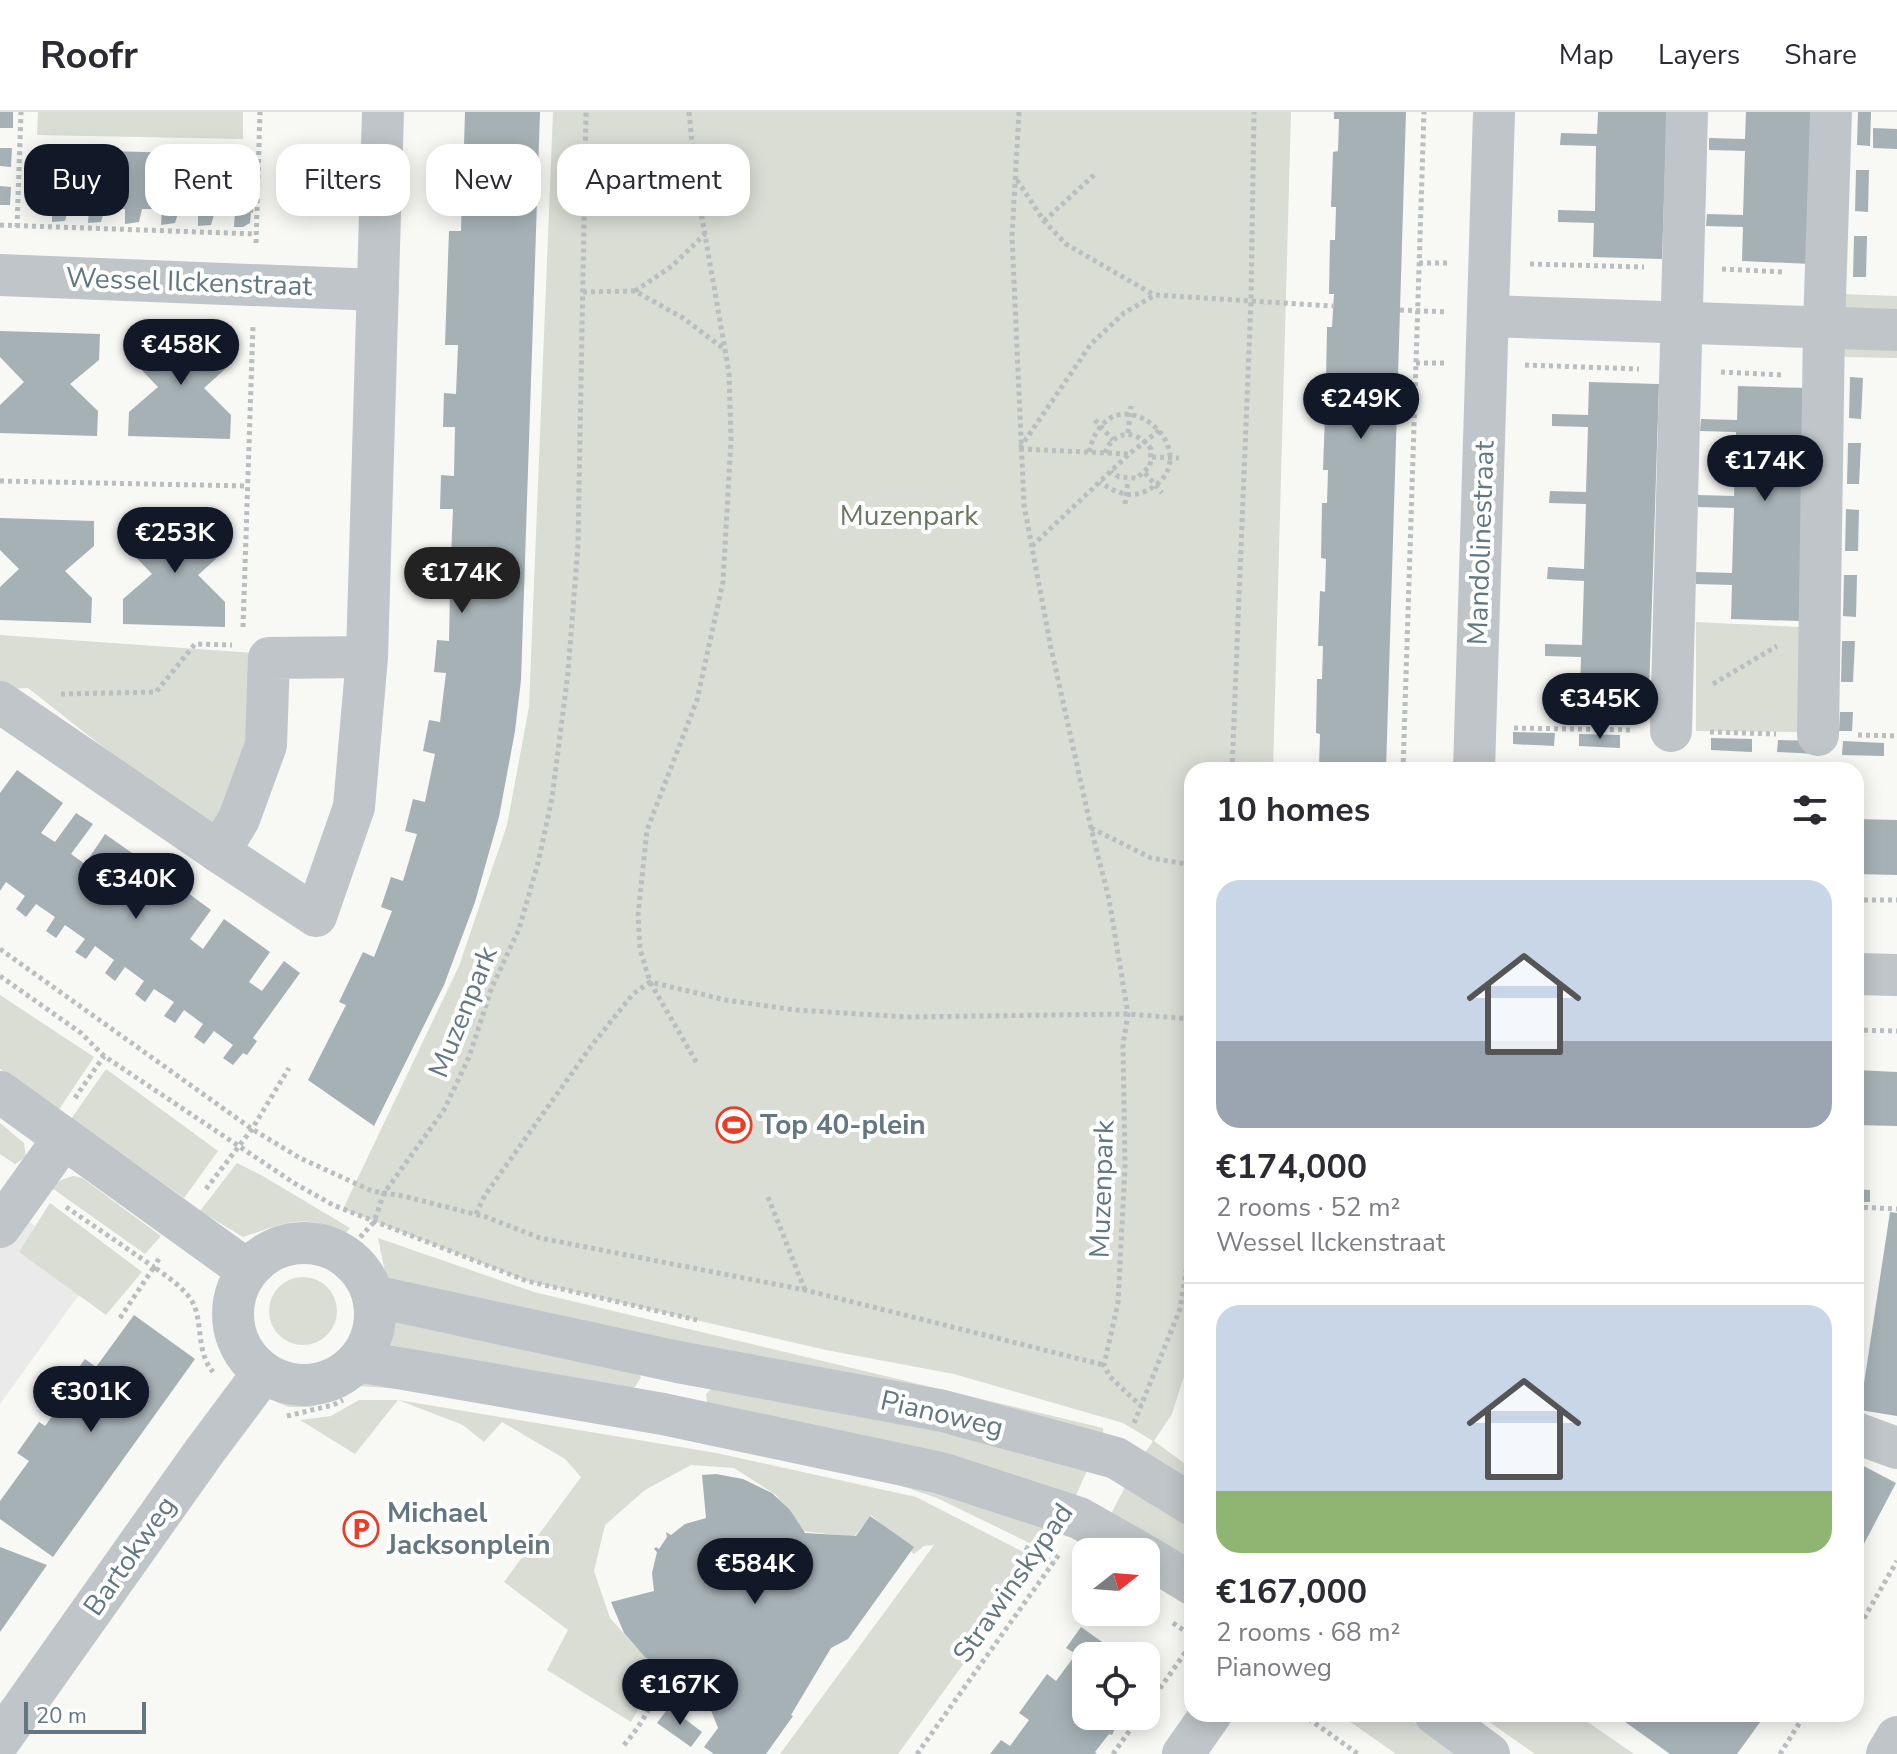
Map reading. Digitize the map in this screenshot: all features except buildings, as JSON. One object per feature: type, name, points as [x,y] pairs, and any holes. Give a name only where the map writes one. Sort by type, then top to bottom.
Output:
[{"type":"street","points":[[0,702],[316,916],[354,807],[367,657],[383,112]]},
{"type":"street","name":"Mandolinestraat","points":[[1474,762],[1494,112]]},
{"type":"street","points":[[1671,720],[1687,112]]},
{"type":"street","points":[[1818,735],[1825,273],[1831,112]]},
{"type":"street","name":"Wessel Ilckenstraat","points":[[8,276],[378,290]]},
{"type":"street","points":[[1489,316],[1897,330]]},
{"type":"street","points":[[219,852],[239,819],[266,745],[255,651],[367,657]]},
{"type":"street","points":[[1864,974],[1897,975]]},
{"type":"street","points":[[0,1092],[247,1270]]},
{"type":"street","points":[[0,1227],[64,1138]]},
{"type":"street","points":[[304,1242],[325,1245],[344,1255],[367,1280],[373,1296],[375,1319],[369,1341],[358,1361],[342,1374],[323,1383],[255,1384],[247,1357],[236,1336],[232,1313],[236,1290],[247,1270],[263,1255],[282,1245],[304,1242]]},
{"type":"street","name":"Pianoweg","points":[[373,1296],[678,1362],[1124,1443],[1184,1498]]},
{"type":"street","name":"Pianoweg","points":[[358,1361],[663,1414],[941,1473],[1082,1520],[1114,1538]]},
{"type":"street","points":[[663,1414],[678,1362]]},
{"type":"street","name":"Bartokweg","points":[[0,1740],[255,1384]]},
{"type":"street","points":[[1864,1436],[1897,1448]]},
{"type":"street","points":[[1160,1565],[1184,1579]]},
{"type":"street","points":[[1183,1754],[1205,1722]]},
{"type":"street","points":[[1446,1722],[1489,1754]]},
{"type":"street","points":[[1887,1754],[1897,1737]]},
{"type":"path","points":[[8,276],[17,226],[21,112]]},
{"type":"path","points":[[47,694],[156,692],[195,644],[255,651],[248,486],[260,112]]},
{"type":"path","name":"Muzenpark","points":[[344,1255],[374,1222],[384,1193],[444,1110],[469,1057],[492,987],[519,929],[552,798],[568,673],[578,545],[586,112]]},
{"type":"path","points":[[689,112],[696,183],[729,373],[731,440],[723,582],[697,700],[647,830],[638,915],[640,949],[650,982],[698,1065]]},
{"type":"path","name":"Muzenpark","points":[[1019,112],[1012,236],[1019,449],[1024,505],[1091,828],[1109,899],[1128,1014],[1123,1044],[1125,1167],[1118,1303],[1104,1365]]},
{"type":"path","points":[[1232,762],[1251,301],[1254,112]]},
{"type":"path","points":[[1403,762],[1424,112]]},
{"type":"path","points":[[1044,221],[1094,175]]},
{"type":"path","points":[[1017,179],[1044,221],[1066,244],[1155,295],[1333,306]]},
{"type":"path","points":[[0,225],[256,234]]},
{"type":"path","points":[[635,291],[672,266],[705,234]]},
{"type":"path","points":[[1419,263],[1825,273]]},
{"type":"path","points":[[583,292],[635,291],[683,318],[725,350]]},
{"type":"path","points":[[1019,449],[1091,344],[1124,313],[1155,295]]},
{"type":"path","points":[[1416,363],[1823,376]]},
{"type":"path","points":[[1128,433],[1131,406]]},
{"type":"path","points":[[1089,452],[1092,438],[1101,426],[1114,417],[1130,414],[1147,418],[1161,429],[1168,443],[1170,458],[1165,473],[1155,486],[1142,493],[1127,495],[1112,491],[1100,482]]},
{"type":"path","points":[[1095,420],[1113,440]]},
{"type":"path","points":[[1031,547],[1129,454],[1161,429]]},
{"type":"path","points":[[1105,453],[1113,440],[1128,433],[1138,435],[1151,449],[1152,457],[1145,473],[1128,480],[1111,471]]},
{"type":"path","points":[[1019,449],[1129,454]]},
{"type":"path","points":[[1152,457],[1179,458]]},
{"type":"path","points":[[1145,473],[1162,493]]},
{"type":"path","points":[[1125,504],[1128,480]]},
{"type":"path","points":[[0,481],[248,486]]},
{"type":"path","points":[[1671,720],[1820,620]]},
{"type":"path","points":[[1091,828],[1151,858],[1184,864]]},
{"type":"path","points":[[1864,900],[1897,900]]},
{"type":"path","points":[[0,949],[252,1129],[300,1158],[372,1191],[476,1214],[540,1238],[805,1290],[1104,1365],[1110,1377],[1141,1406]]},
{"type":"path","points":[[0,976],[81,1033],[104,1056],[294,1183],[333,1205],[374,1222]]},
{"type":"path","points":[[476,1214],[485,1195],[592,1045],[633,994],[650,982],[726,1000],[795,1010],[906,1017],[1128,1014],[1184,1018]]},
{"type":"path","points":[[1864,1030],[1897,1031]]},
{"type":"path","points":[[202,1194],[252,1129],[289,1068]]},
{"type":"path","points":[[768,1197],[805,1290]]},
{"type":"path","points":[[1864,1207],[1897,1209]]},
{"type":"path","points":[[120,1318],[154,1267],[193,1303],[208,1366],[255,1384]]},
{"type":"path","points":[[1124,1443],[1180,1309],[1184,1284]]},
{"type":"path","name":"Strawinskypad","points":[[917,1754],[1082,1520]]},
{"type":"path","points":[[1864,1618],[1897,1561]]},
{"type":"path","points":[[1160,1688],[1184,1654]]},
{"type":"path","points":[[624,1745],[639,1728],[657,1695],[661,1674]]},
{"type":"path","points":[[1313,1722],[1358,1754]]},
{"type":"path","points":[[1780,1754],[1800,1722]]},
{"type":"path","points":[[1113,1754],[1130,1730]]},
{"type":"shaded area","points":[[0,1200],[96,1271],[0,1404]]},
{"type":"green space","points":[[38,112],[243,112],[243,139],[37,135]]},
{"type":"green space","name":"Muzenpark","points":[[553,112],[1291,112],[1273,762],[1184,762],[1184,1376],[1172,1414],[1154,1441],[1184,1463],[1184,1485],[1142,1457],[1153,1441],[1123,1423],[954,1374],[826,1350],[527,1281],[343,1209],[459,966],[507,825],[529,707]]},
{"type":"green space","points":[[1842,294],[1897,296],[1897,358],[1839,357]]},
{"type":"green space","points":[[1696,622],[1801,627],[1801,732],[1696,731]]},
{"type":"green space","points":[[0,635],[254,653],[253,741],[222,829],[201,824],[28,688],[0,689]]},
{"type":"green space","points":[[0,995],[94,1057],[58,1111],[0,1069]]},
{"type":"green space","points":[[106,1069],[218,1151],[184,1198],[71,1119]]},
{"type":"green space","points":[[0,1123],[24,1143],[26,1157],[15,1164],[0,1154]]},
{"type":"green space","points":[[237,1163],[350,1228],[345,1234],[305,1221],[243,1237],[200,1211]]},
{"type":"green space","points":[[73,1176],[82,1178],[161,1236],[145,1254],[52,1188],[61,1180]]},
{"type":"green space","points":[[50,1203],[142,1272],[106,1315],[19,1252]]},
{"type":"green space","points":[[378,1238],[534,1292],[1103,1428],[1104,1443],[388,1287]]},
{"type":"green space","points":[[296,1277],[310,1277],[322,1282],[332,1292],[337,1311],[332,1330],[322,1340],[310,1345],[296,1345],[284,1340],[274,1330],[269,1318],[269,1304],[274,1292],[284,1282]]},
{"type":"green space","points":[[397,1314],[632,1365],[641,1377],[635,1387],[625,1394],[391,1345]]},
{"type":"green space","points":[[357,1379],[395,1379],[831,1463],[945,1489],[1056,1524],[1044,1550],[937,1498],[896,1484],[586,1418],[444,1392],[358,1386],[339,1399],[310,1407],[289,1407],[276,1402],[290,1397],[326,1395]]},
{"type":"green space","points":[[720,1381],[1089,1466],[1074,1500],[708,1408],[706,1394]]},
{"type":"green space","points":[[359,1400],[398,1400],[355,1454],[300,1420],[331,1416]]},
{"type":"green space","points":[[398,1400],[716,1453],[916,1497],[1039,1560],[898,1754],[780,1754],[934,1545],[924,1546],[914,1554],[871,1515],[854,1537],[802,1531],[776,1495],[734,1468],[691,1465],[645,1490],[605,1525],[594,1571],[610,1618],[635,1646],[659,1662],[648,1692],[631,1722],[547,1670],[568,1630],[504,1582],[581,1477],[565,1459],[502,1422],[484,1442],[463,1425]]},
{"type":"green space","points":[[1126,1485],[1184,1515],[1184,1560],[1160,1545],[1160,1538],[1149,1538],[1111,1514]]},
{"type":"green space","points":[[1350,1722],[1414,1722],[1460,1754],[1396,1754]]},
{"type":"green space","points":[[1489,1722],[1588,1722],[1634,1754],[1535,1754]]},
{"type":"place","name":"Top 40-plein","points":[[734,1125]]},
{"type":"place","name":"Michael Jacksonplein","points":[[361,1529]]}]
